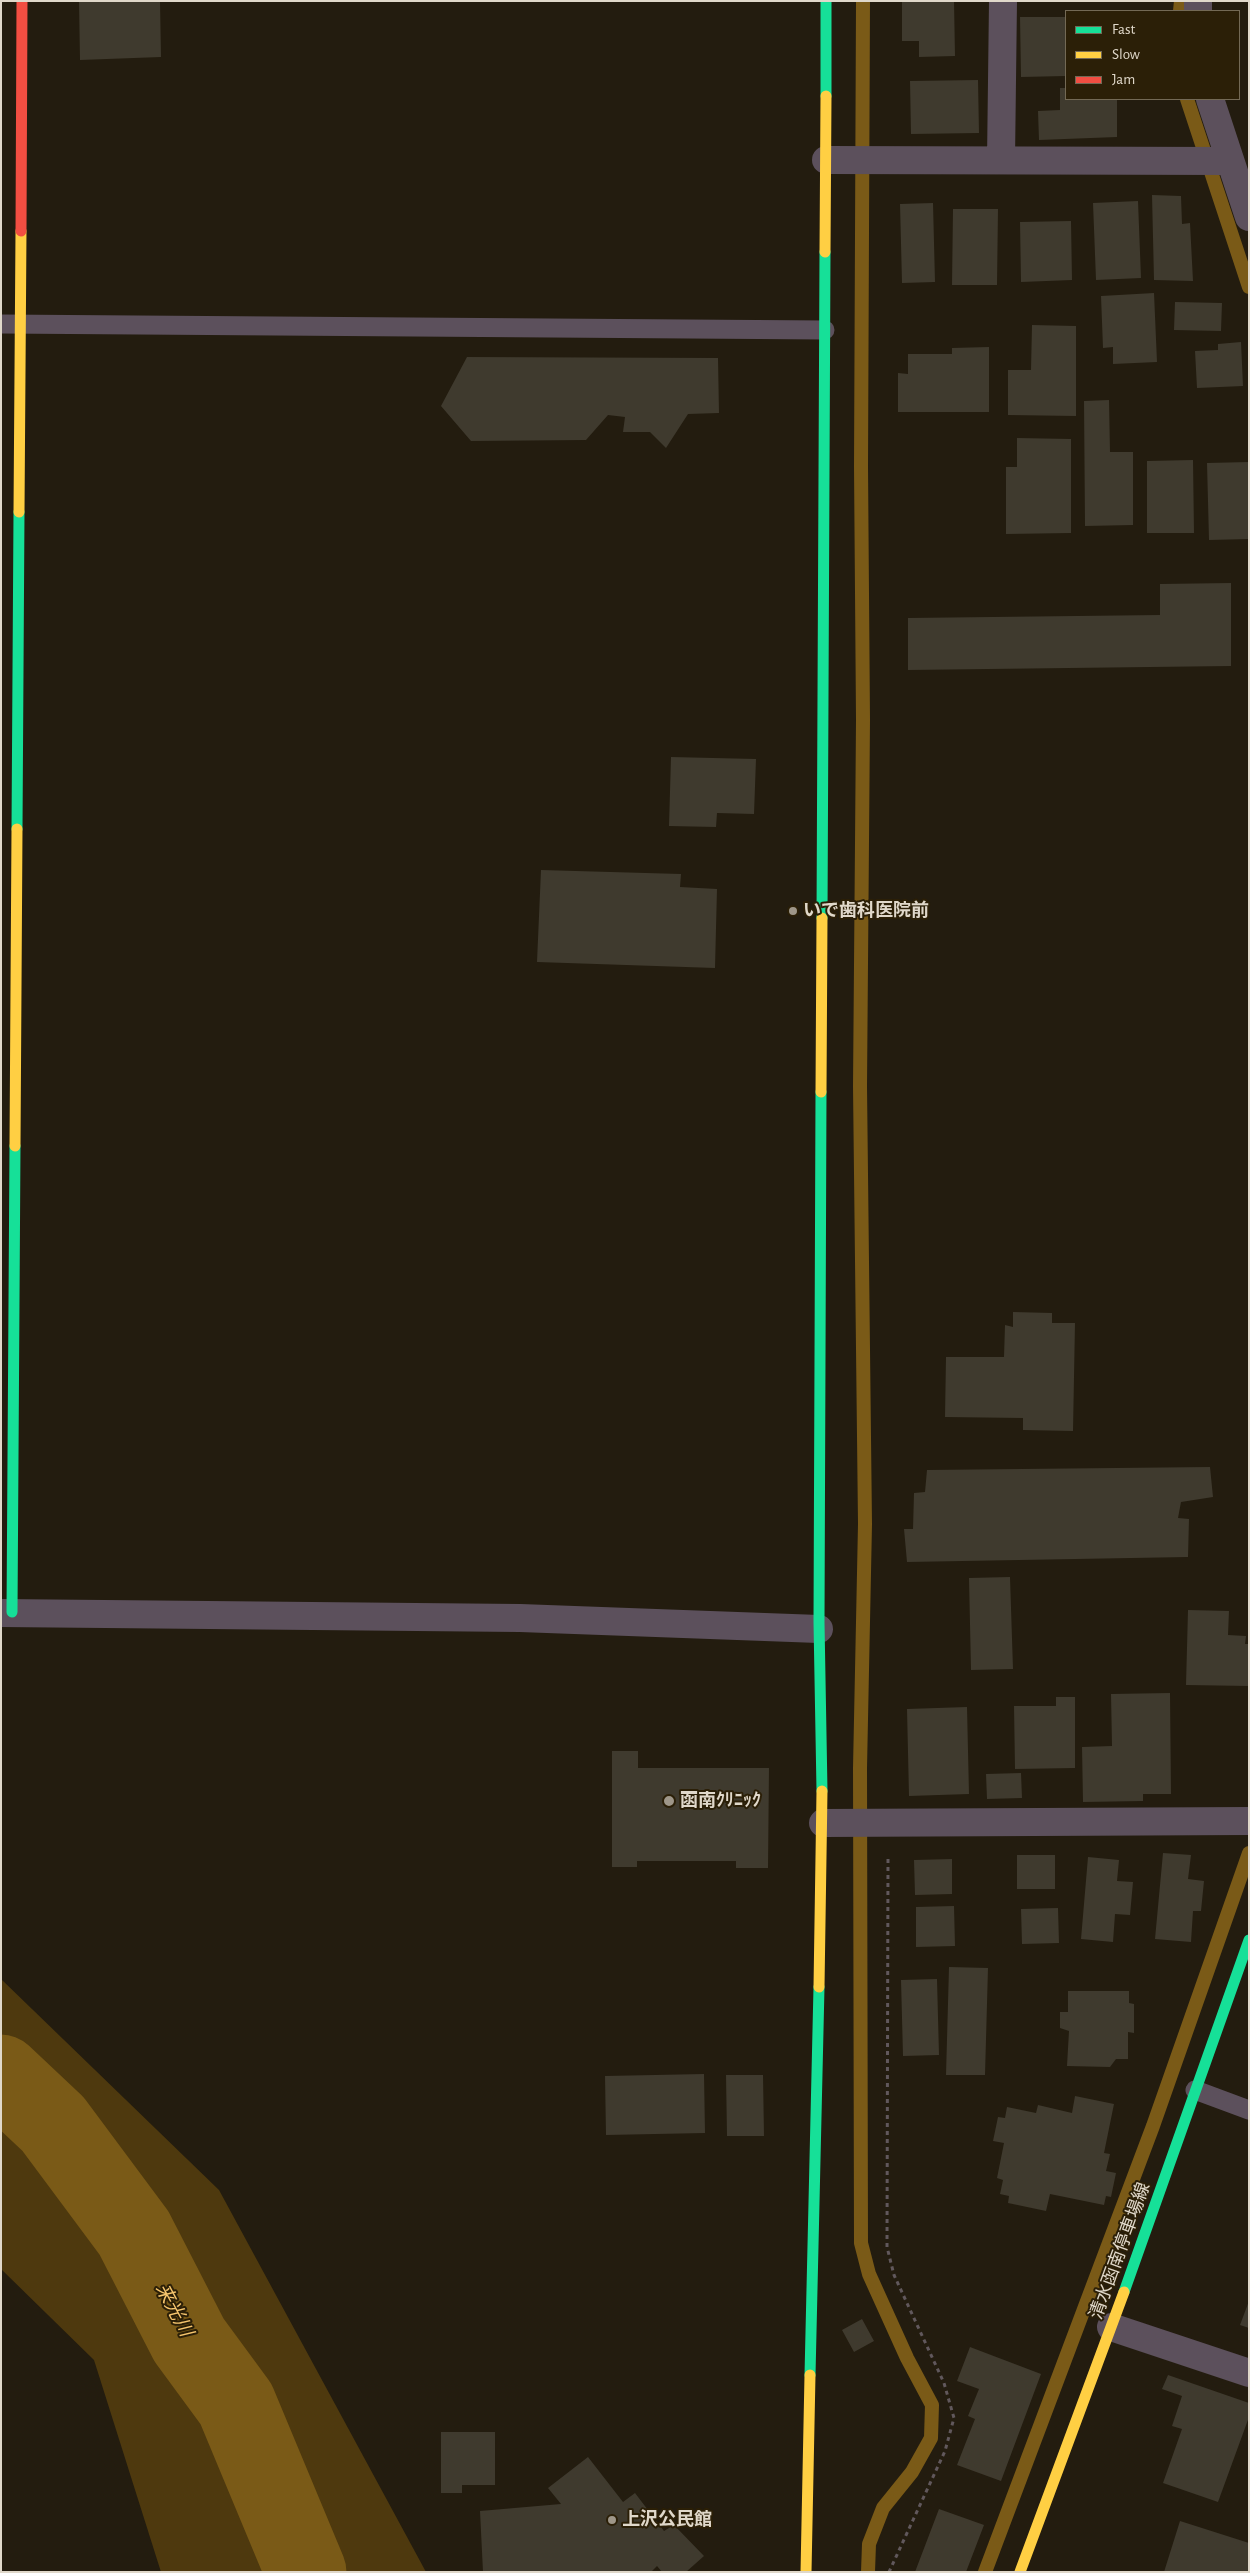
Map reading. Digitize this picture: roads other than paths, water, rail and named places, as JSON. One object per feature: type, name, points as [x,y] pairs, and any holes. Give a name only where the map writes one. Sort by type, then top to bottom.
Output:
[{"type":"street","points":[[22,1],[6,1612],[520,1618],[819,1629]]},
{"type":"street","points":[[806,2572],[823,1823],[819,1629],[826,1]]},
{"type":"street","points":[[1002,160],[1003,1]]},
{"type":"street","points":[[1210,100],[1249,217]]},
{"type":"street","points":[[826,160],[1230,161]]},
{"type":"street","points":[[823,1823],[1249,1821]]},
{"type":"street","name":"清水函南停車場線","points":[[1020,2572],[1111,2326],[1249,1940]]},
{"type":"street","points":[[1111,2326],[1249,2373]]},
{"type":"lane","points":[[1,324],[825,330]]},
{"type":"lane","points":[[1195,2090],[1249,2110]]},
{"type":"waterway","points":[[863,1],[861,466],[863,720],[860,1086],[865,1524],[860,1768],[861,2243],[869,2274],[907,2358],[932,2405],[931,2438],[912,2472],[883,2508],[869,2544],[868,2572]]},
{"type":"waterway","points":[[1180,10],[1181,1]]},
{"type":"waterway","points":[[1187,100],[1249,287]]},
{"type":"waterway","points":[[985,2572],[1153,2126],[1249,1853]]},
{"type":"waterway","name":"来光川","points":[[1,2075],[53,2124],[134,2233],[189,2340],[236,2404],[306,2572]]},
{"type":"place","name":"いで歯科医院前","points":[[793,911]]},
{"type":"place","name":"函南ｸﾘﾆｯｸ","points":[[669,1801]]},
{"type":"place","name":"上沢公民館","points":[[612,2520]]}]
